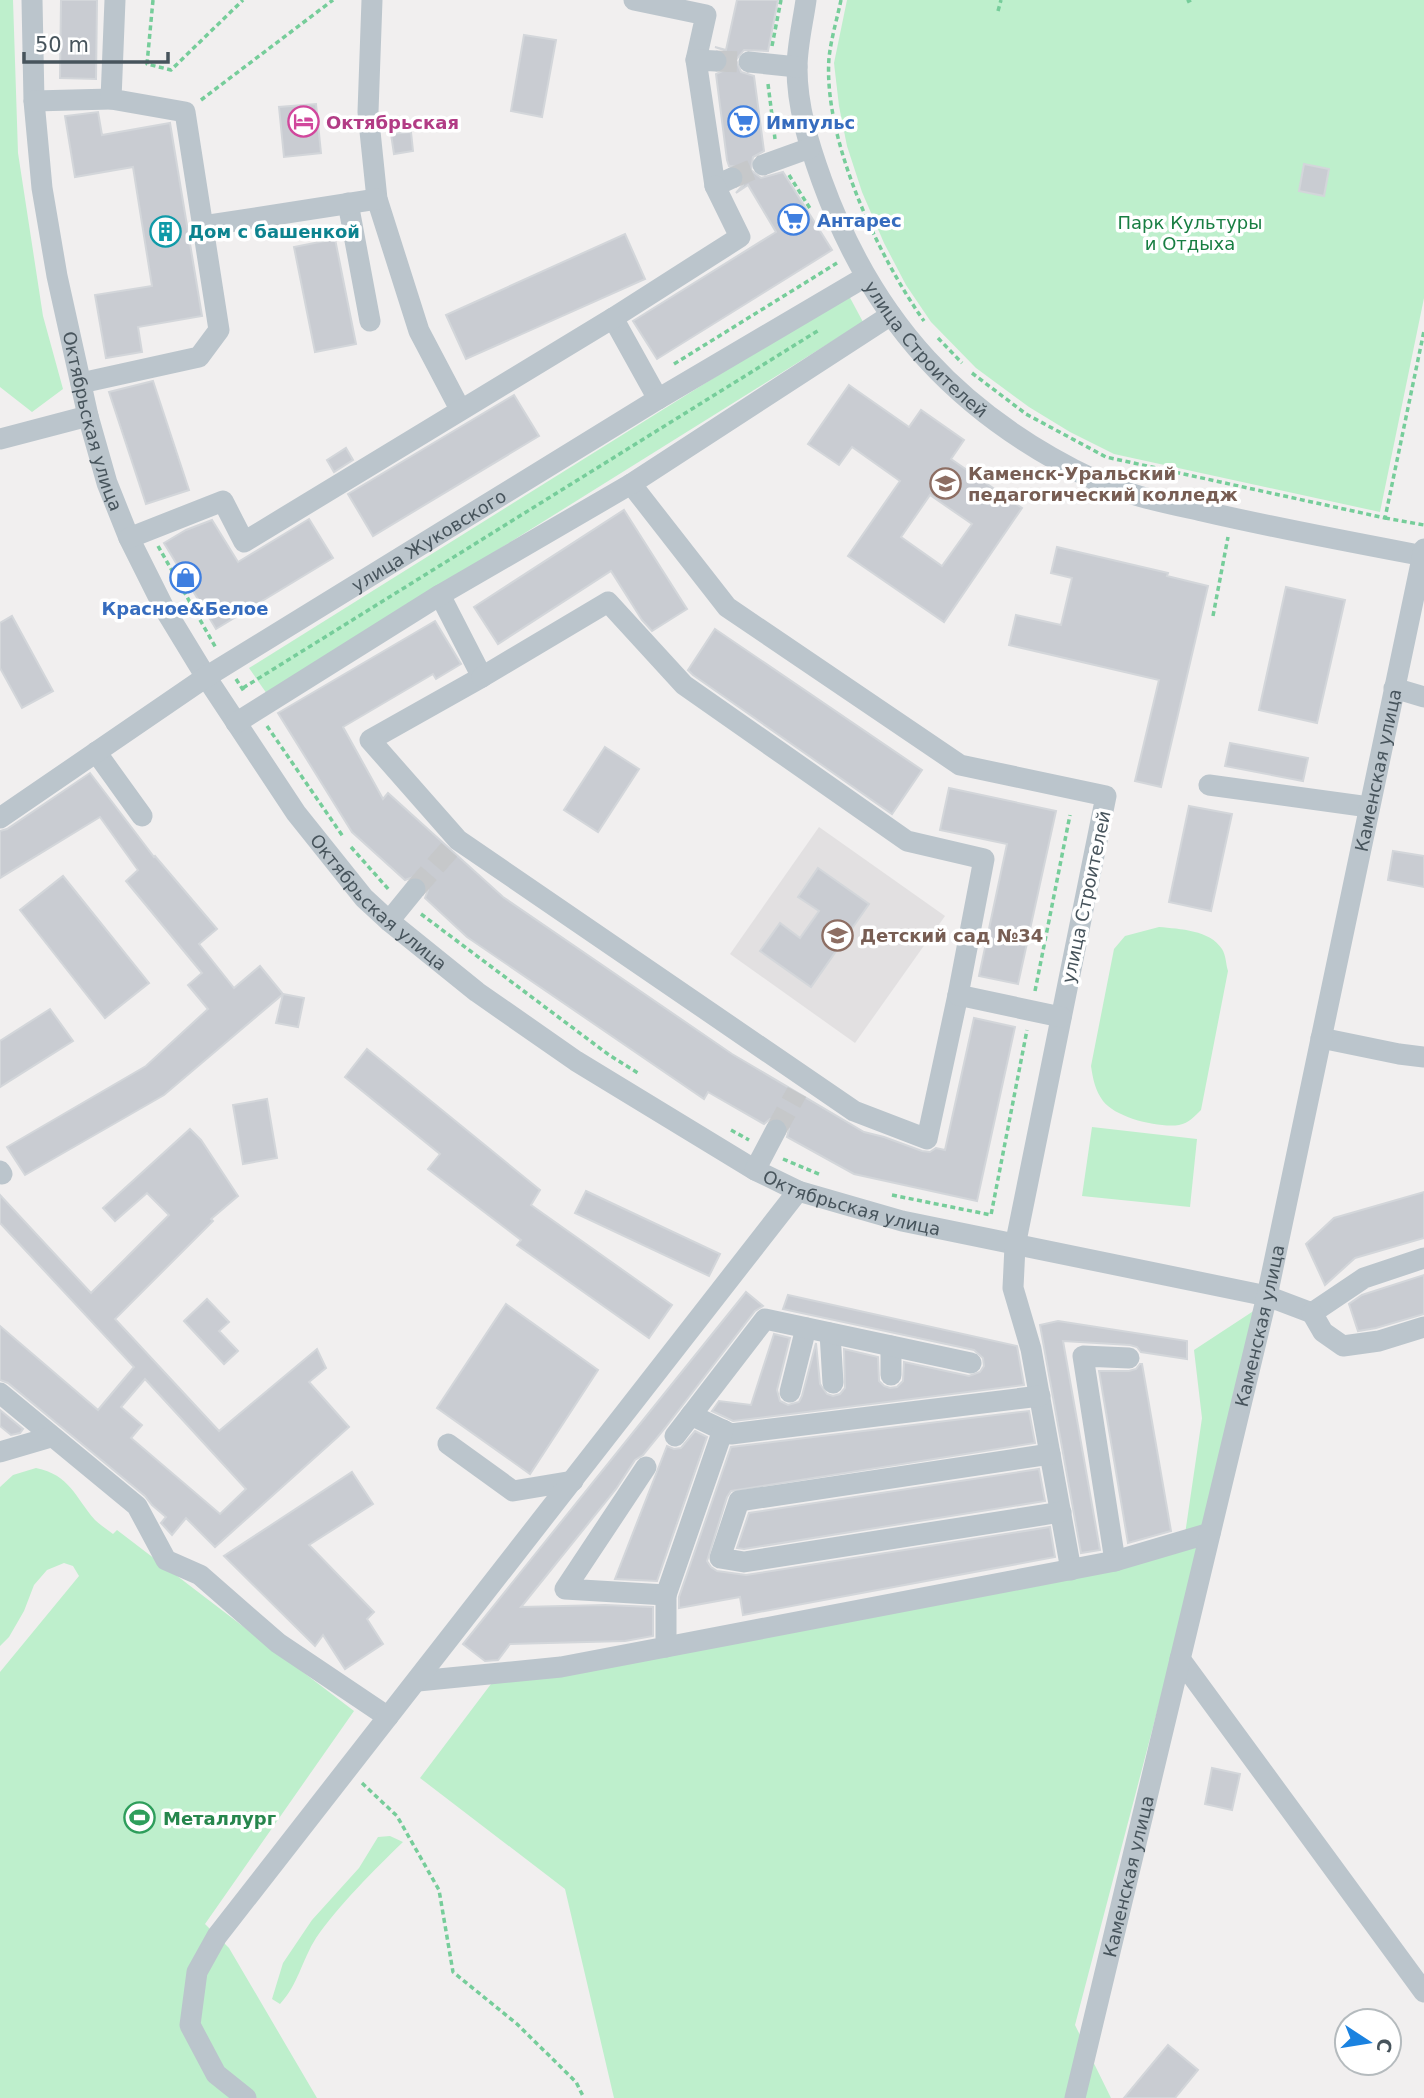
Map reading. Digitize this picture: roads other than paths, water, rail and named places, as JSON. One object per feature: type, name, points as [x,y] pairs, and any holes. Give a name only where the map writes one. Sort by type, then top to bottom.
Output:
[{"type":"street","name":"Октябрьская улица","points":[[32,0],[34,101],[42,188],[57,276],[80,383],[107,483],[139,534],[164,608],[206,677],[296,813],[365,898],[389,921],[477,992],[576,1061],[755,1170],[798,1191],[902,1221],[1267,1296],[1311,1313]]},
{"type":"street","points":[[111,99],[115,0]]},
{"type":"street","points":[[372,0],[368,112],[376,199],[419,331],[460,409]]},
{"type":"street","points":[[139,534],[223,501],[244,542],[613,318],[740,237],[723,182],[706,60],[706,15],[634,0]]},
{"type":"street","name":"улица Строителей","points":[[806,0],[797,67],[801,110],[810,148],[833,211],[865,277],[891,315],[933,366],[988,417],[1096,480],[1127,492],[1232,518],[1423,554]]},
{"type":"street","points":[[758,63],[797,67]]},
{"type":"street","points":[[34,101],[111,99],[185,112],[219,330],[199,356],[80,383]]},
{"type":"street","points":[[771,162],[810,148]]},
{"type":"street","points":[[203,226],[376,199]]},
{"type":"street","points":[[348,203],[369,321]]},
{"type":"street","name":"улица Жуковского","points":[[0,818],[206,677],[658,399],[865,277]]},
{"type":"street","points":[[236,723],[440,595],[631,484],[891,315]]},
{"type":"street","points":[[613,318],[658,399]]},
{"type":"street","points":[[0,439],[88,416]]},
{"type":"street","name":"улица Строителей","points":[[631,484],[727,607],[960,765],[1106,796],[1015,1246],[1013,1288],[1031,1349],[1071,1570]]},
{"type":"street","name":"Каменская улица","points":[[1075,2098],[1267,1296],[1423,554]]},
{"type":"street","points":[[440,595],[482,677]]},
{"type":"street","points":[[608,602],[684,685],[907,841],[984,859],[927,1139],[854,1111],[801,1085],[454,844],[370,740],[482,677],[608,602]]},
{"type":"street","points":[[1394,688],[1424,697]]},
{"type":"street","points":[[96,752],[142,816]]},
{"type":"street","points":[[1209,785],[1369,807]]},
{"type":"street","points":[[389,921],[415,889]]},
{"type":"street","points":[[958,995],[1061,1017]]},
{"type":"street","points":[[1321,1038],[1424,1057]]},
{"type":"street","points":[[755,1170],[776,1130]]},
{"type":"street","points":[[246,2098],[216,2074],[190,2025],[197,1972],[217,1936],[798,1191]]},
{"type":"street","points":[[1424,1258],[1364,1278],[1311,1313],[1323,1332],[1343,1346],[1379,1341],[1424,1327]]},
{"type":"street","points":[[675,1436],[765,1319],[971,1363]]},
{"type":"street","points":[[790,1392],[806,1328]]},
{"type":"street","points":[[830,1333],[833,1382]]},
{"type":"street","points":[[891,1346],[891,1375]]},
{"type":"street","points":[[1115,1562],[1083,1356],[1129,1358]]},
{"type":"street","points":[[0,1394],[137,1506],[166,1560],[200,1575],[278,1643],[388,1717]]},
{"type":"street","points":[[691,1415],[731,1434],[1040,1396]]},
{"type":"street","points":[[666,1647],[666,1595],[723,1430]]},
{"type":"street","points":[[0,1452],[51,1437]]},
{"type":"street","points":[[448,1444],[513,1491],[573,1481]]},
{"type":"street","points":[[1051,1454],[739,1501],[720,1558],[744,1562],[1061,1512]]},
{"type":"street","points":[[646,1467],[565,1589],[666,1595]]},
{"type":"street","points":[[418,1681],[561,1667],[1115,1562],[1210,1533]]},
{"type":"street","points":[[1180,1659],[1424,1992]]},
{"type":"tunnel","points":[[716,61],[749,62]]},
{"type":"tunnel","points":[[732,178],[763,165]]},
{"type":"tunnel","points":[[415,889],[450,849]]},
{"type":"tunnel","points":[[776,1130],[797,1092]]},
{"type":"place","name":"Октябрьская","points":[[303,122]]},
{"type":"place","name":"Импульс","points":[[743,122]]},
{"type":"place","name":"Антарес","points":[[794,220]]},
{"type":"place","name":"Дом с башенкой","points":[[165,231]]},
{"type":"place","name":"Каменск-Уральский педагогический колледж","points":[[945,483]]},
{"type":"place","name":"Красное&Белое","points":[[185,577]]},
{"type":"place","name":"Детский сад №34","points":[[837,935]]},
{"type":"place","name":"Металлург","points":[[140,1818]]},
{"type":"park label","name":"Парк Культуры и Отдыха","points":[[1190,232]]}]
